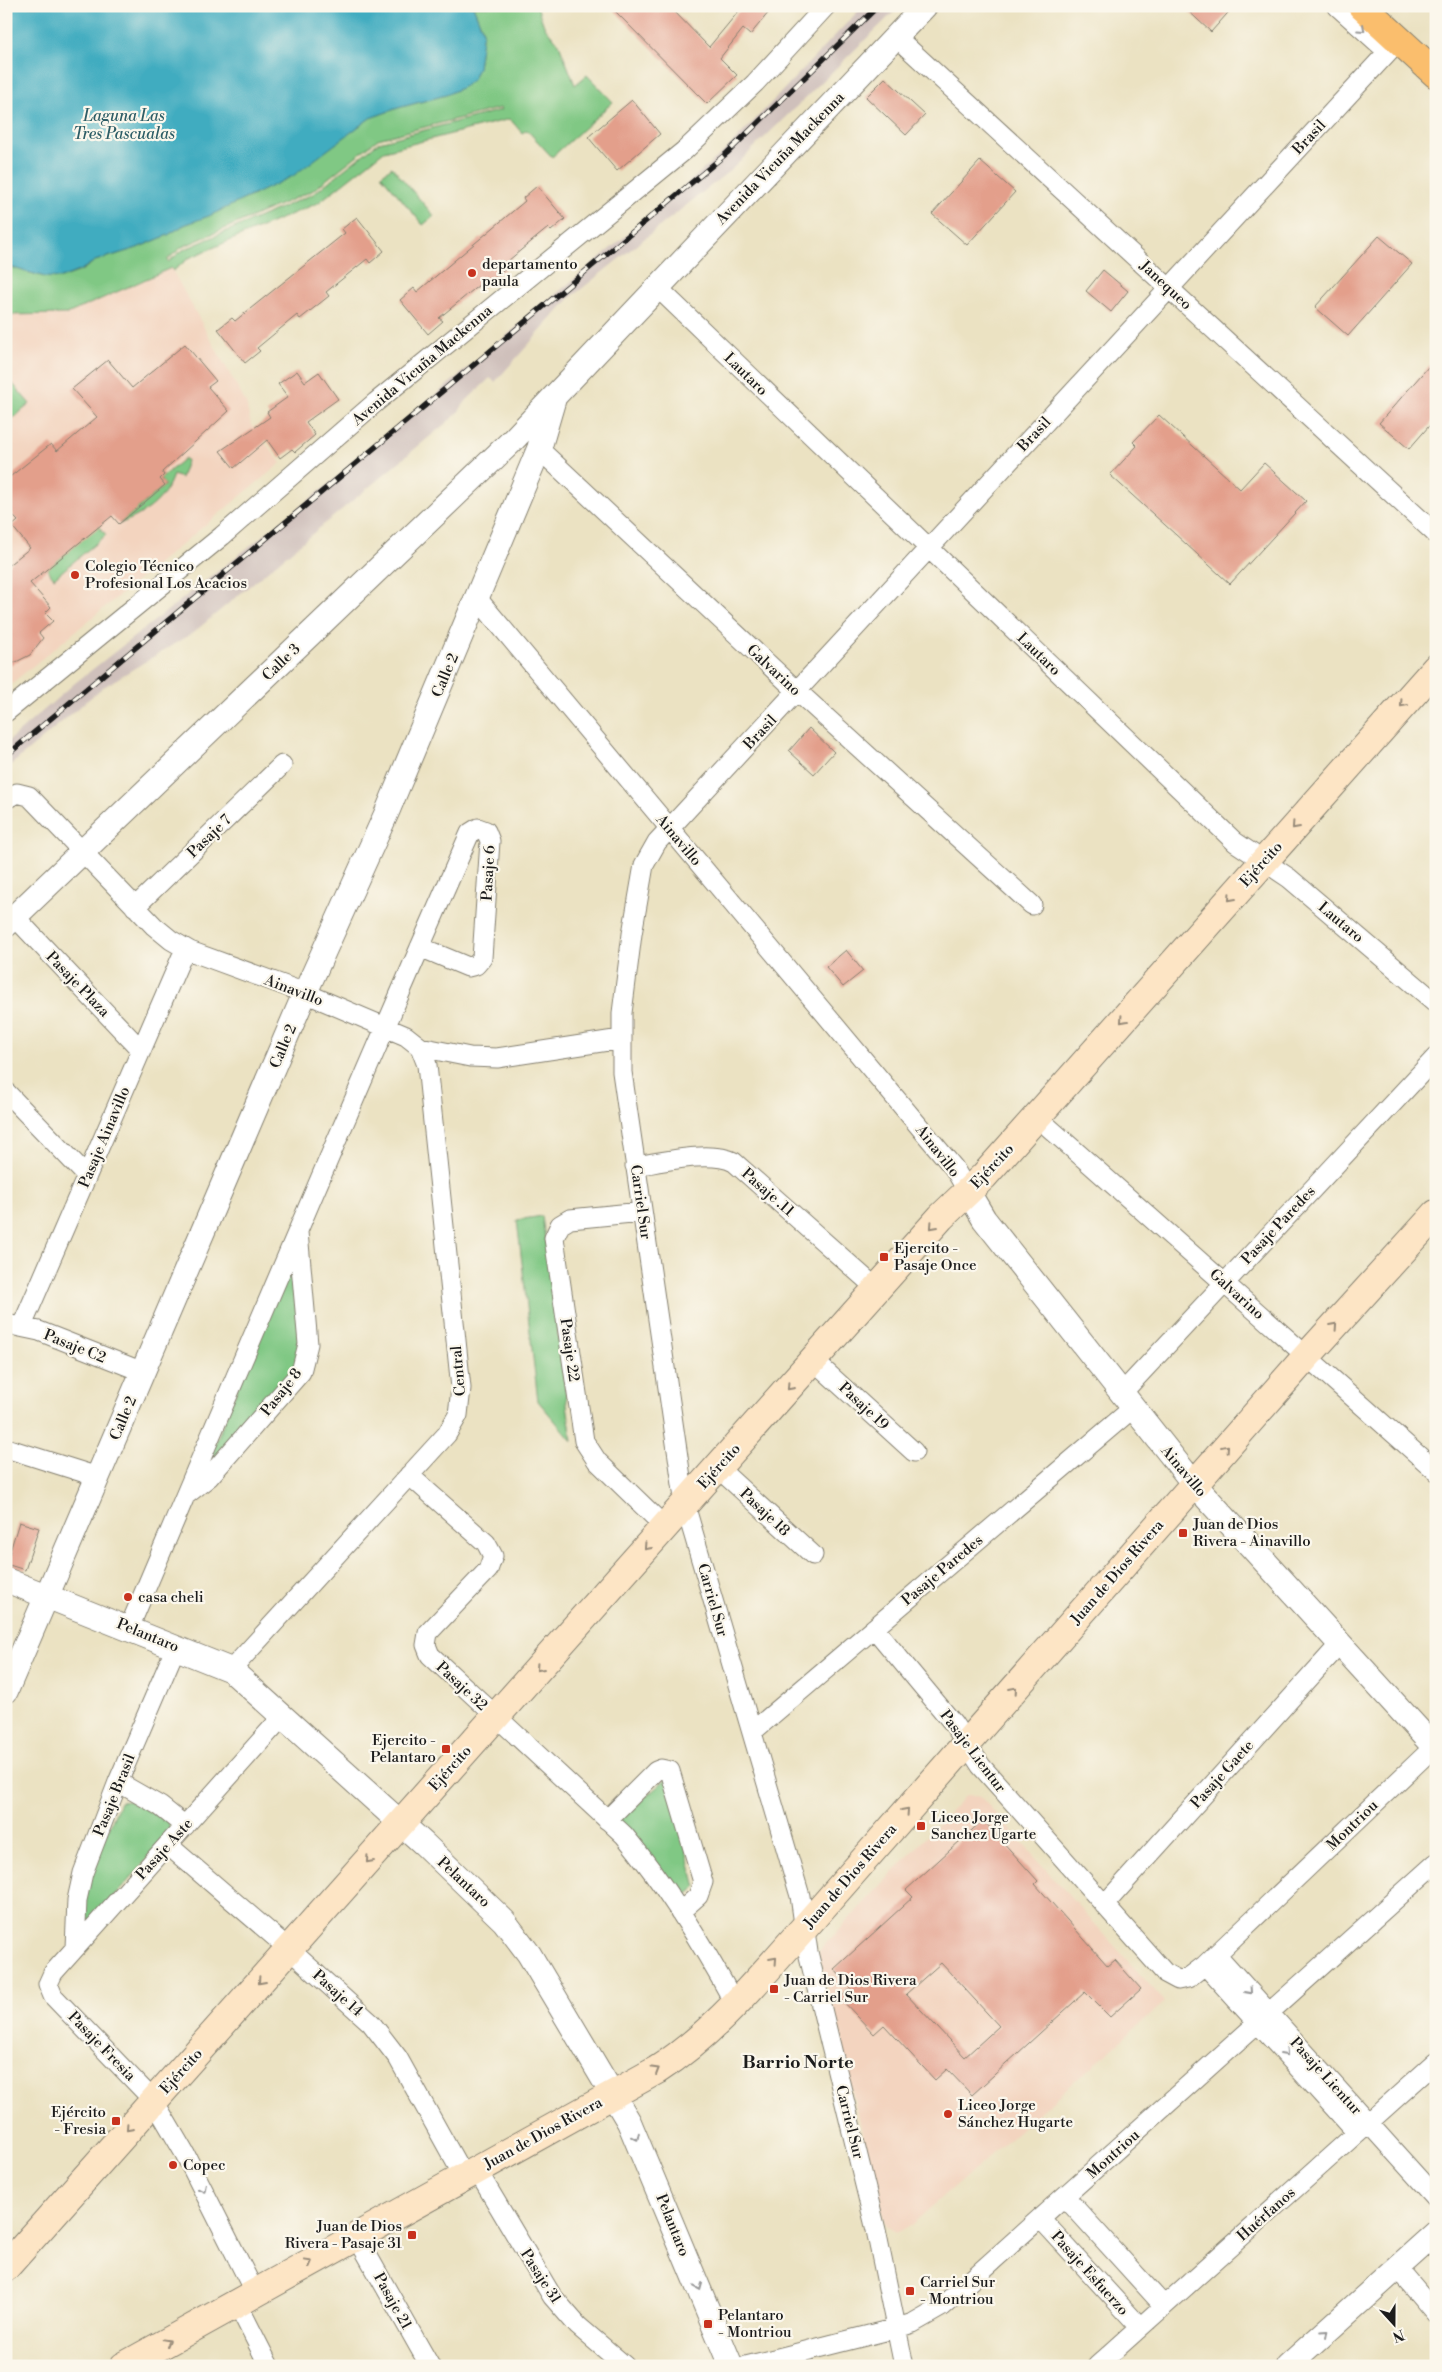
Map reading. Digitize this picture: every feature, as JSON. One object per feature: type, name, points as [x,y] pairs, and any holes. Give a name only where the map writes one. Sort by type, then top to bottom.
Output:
[{"type":"main road","points":[[1362,6],[1393,46],[1436,74]]},
{"type":"main road","name":"Ejército","points":[[6,2267],[941,1217],[968,1192],[1038,1116],[1436,668]]},
{"type":"main road","name":"Juan de Dios Rivera","points":[[124,2366],[676,2058],[735,2004],[1306,1356],[1436,1214]]},
{"type":"street","name":"Avenida Vicuña Mackenna","points":[[6,712],[222,536],[376,402],[685,150],[755,83],[826,6]]},
{"type":"street","name":"Avenida Vicuña Mackenna","points":[[554,398],[656,287],[925,6]]},
{"type":"street","points":[[1337,6],[1393,46]]},
{"type":"street","name":"Janequeo","points":[[896,37],[1436,534]]},
{"type":"street","name":"Brasil","points":[[670,829],[1393,46]]},
{"type":"street","name":"Lautaro","points":[[656,287],[1235,842],[1289,878],[1436,1003]]},
{"type":"street","name":"Calle 3","points":[[10,921],[513,440],[554,398]]},
{"type":"street","name":"Calle 2","points":[[6,1691],[305,993],[387,812],[539,450],[554,398]]},
{"type":"street","name":"Galvarino","points":[[513,440],[539,450],[797,692],[1032,905]]},
{"type":"street","name":"Ainavillo","points":[[477,598],[954,1168],[984,1219],[1194,1484],[1435,1747]]},
{"type":"street","name":"Pasaje 7","points":[[135,907],[282,765]]},
{"type":"street","name":"Ainavillo","points":[[15,796],[34,801],[162,934],[185,948],[305,993],[406,1036],[420,1047],[470,1057],[497,1058],[621,1039]]},
{"type":"street","name":"Pasaje 6","points":[[385,1027],[420,947],[470,833],[478,828],[486,831],[490,841],[482,958],[476,965],[468,967],[420,947]]},
{"type":"street","name":"Carriel Sur","points":[[670,829],[651,850],[644,865],[632,934],[621,1039],[622,1072],[685,1505],[800,1896],[808,1952],[876,2230],[904,2366]]},
{"type":"street","name":"Pasaje Plaza","points":[[10,921],[141,1050]]},
{"type":"street","name":"Pasaje Ainavillo","points":[[14,1325],[87,1176],[185,948]]},
{"type":"street","name":"Pasaje 8","points":[[129,1628],[385,1027]]},
{"type":"street","name":"Central","points":[[231,1670],[454,1425],[461,1406],[427,1065],[420,1047]]},
{"type":"street","name":"Pasaje Paredes","points":[[752,1732],[874,1628],[1127,1401],[1224,1283],[1436,1057]]},
{"type":"street","points":[[6,1092],[87,1176]]},
{"type":"street","name":"Galvarino","points":[[1038,1116],[1436,1471]]},
{"type":"street","name":"Pasaje .11","points":[[635,1166],[713,1156],[734,1162],[877,1289]]},
{"type":"street","name":"Pasaje 22","points":[[642,1212],[570,1219],[560,1225],[556,1231],[555,1245],[584,1441],[597,1460],[666,1527]]},
{"type":"street","name":"Pasaje 8","points":[[185,1496],[209,1477],[300,1372],[308,1344],[298,1229]]},
{"type":"street","name":"Pasaje C2","points":[[14,1325],[143,1372]]},
{"type":"street","name":"Pasaje 19","points":[[814,1360],[914,1452]]},
{"type":"street","points":[[6,1448],[98,1477]]},
{"type":"street","name":"Pasaje 18","points":[[718,1468],[813,1555]]},
{"type":"street","name":"Pasaje 32","points":[[409,1475],[491,1549],[493,1556],[491,1566],[431,1629],[426,1639],[426,1645],[433,1658],[624,1835],[680,1912],[735,2004]]},
{"type":"street","name":"Pelantaro","points":[[6,1580],[231,1670],[491,1907],[516,1936],[614,2094],[640,2145],[731,2366]]},
{"type":"street","name":"Pasaje Lientur","points":[[874,1628],[954,1723],[981,1766],[1165,1972],[1178,1980]]},
{"type":"street","name":"Pasaje Gaete","points":[[1104,1905],[1340,1644]]},
{"type":"street","name":"Pasaje Brasil","points":[[75,1948],[76,1900],[82,1874],[118,1782],[176,1647]]},
{"type":"street","name":"Pasaje Aste","points":[[48,1984],[51,1976],[75,1948],[283,1716]]},
{"type":"street","name":"Montriou","points":[[1178,1980],[1188,1978],[1211,1960],[1435,1747]]},
{"type":"street","points":[[607,1820],[656,1771],[661,1768],[670,1771],[673,1775],[703,1882],[698,1896],[680,1912]]},
{"type":"street","points":[[118,1782],[160,1806],[185,1826]]},
{"type":"street","name":"Pasaje 14","points":[[168,1845],[358,2009],[383,2038],[470,2174]]},
{"type":"street","name":"Montriou","points":[[746,2366],[897,2328],[928,2315],[953,2298],[1436,1863]]},
{"type":"street","name":"Pasaje Lientur","points":[[1211,1960],[1362,2128],[1436,2198]]},
{"type":"street","name":"Pasaje Fresia","points":[[48,1984],[53,1996],[154,2100],[185,2154],[246,2298],[269,2366]]},
{"type":"street","name":"Huérfanos","points":[[1097,2366],[1436,2062]]},
{"type":"street","name":"Pasaje 31","points":[[470,2174],[552,2296],[578,2326],[625,2366]]},
{"type":"street","points":[[1065,2197],[1164,2306]]},
{"type":"street","name":"Pasaje Esfuerzo","points":[[1041,2219],[1140,2327]]},
{"type":"street","points":[[1299,2362],[1436,2233]]},
{"type":"street","name":"Pasaje 21","points":[[357,2237],[430,2366]]},
{"type":"street","points":[[1397,2268],[1436,2314]]},
{"type":"shaded area","points":[[863,6],[900,6],[733,168],[570,298],[495,382],[490,378],[466,401],[457,414],[194,632],[102,688],[6,769],[6,743],[75,683],[329,484],[671,198],[731,145]]},
{"type":"shaded area","name":"Colegio Técnico Profesional Los Acacios","points":[[171,268],[246,403],[251,425],[281,463],[6,688],[6,315],[67,314]]},
{"type":"shaded area","name":"Liceo Jorge Sánchez Hugarte","points":[[966,1795],[980,1796],[1165,2002],[911,2225],[895,2233],[885,2225],[818,1952]]},
{"type":"green space","points":[[473,6],[537,6],[544,26],[559,44],[575,85],[587,75],[613,102],[552,157],[527,130],[522,133],[510,119],[384,151],[318,203],[189,258],[173,271],[171,268],[67,314],[6,315],[6,266],[45,277],[61,278],[81,271],[95,261],[137,248],[168,235],[184,225],[254,195],[323,153],[370,118],[446,95],[473,79],[478,68],[483,31]],"holes":[[[500,108],[501,110],[379,142],[313,194],[183,250],[168,262],[167,260],[182,247],[312,191],[378,139]]]},
{"type":"green space","points":[[392,167],[434,216],[423,225],[381,175]]},
{"type":"green space","points":[[6,376],[30,404],[6,424]]},
{"type":"green space","points":[[185,458],[187,461],[181,478],[173,475],[159,500],[137,516],[119,524],[165,485],[160,479]]},
{"type":"green space","points":[[69,491],[106,535],[54,578],[47,569],[89,534]]},
{"type":"green space","points":[[542,1216],[572,1441],[538,1401],[517,1220]]},
{"type":"green space","points":[[291,1254],[302,1338],[296,1368],[206,1467]]},
{"type":"green space","points":[[667,1778],[696,1887],[684,1897],[675,1895],[619,1821]]},
{"type":"green space","points":[[129,1801],[169,1822],[170,1834],[87,1927],[83,1924],[85,1886],[120,1802]]},
{"type":"water","name":"Laguna Las Tres Pascualas","points":[[6,6],[473,6],[483,31],[478,68],[473,79],[465,86],[446,95],[370,118],[293,176],[209,216],[184,225],[168,235],[137,248],[95,261],[81,270],[61,278],[45,277],[6,266]]},
{"type":"building","points":[[610,6],[669,6],[709,47],[743,6],[774,6],[750,35],[743,29],[720,58],[737,75],[707,104]]},
{"type":"building","points":[[1183,6],[1234,6],[1211,32]]},
{"type":"building","points":[[885,78],[925,115],[906,135],[866,97]]},
{"type":"building","points":[[632,100],[660,134],[617,171],[588,137]]},
{"type":"building","points":[[980,161],[1015,192],[967,245],[932,214]]},
{"type":"building","points":[[537,186],[565,219],[551,231],[548,228],[508,261],[511,264],[496,277],[482,288],[479,285],[439,318],[443,321],[428,334],[400,300],[414,288],[417,292],[525,201],[523,198]]},
{"type":"building","points":[[357,217],[384,251],[370,263],[367,259],[326,292],[329,296],[300,319],[297,315],[257,348],[260,351],[245,363],[218,329],[232,318],[235,321],[345,233],[342,229]]},
{"type":"building","points":[[1379,236],[1412,264],[1348,336],[1315,307]]},
{"type":"building","points":[[1103,270],[1128,291],[1111,312],[1086,291]]},
{"type":"building","points":[[185,344],[216,381],[208,387],[229,411],[162,472],[164,475],[160,479],[165,485],[119,524],[112,516],[30,583],[51,607],[45,613],[53,621],[39,633],[43,638],[30,655],[6,667],[6,567],[30,548],[12,526],[18,521],[6,508],[6,480],[51,444],[57,451],[97,417],[72,389],[108,360],[132,388]]},
{"type":"building","points":[[1436,358],[1436,418],[1409,449],[1379,423]]},
{"type":"building","points":[[297,371],[305,382],[319,372],[338,399],[306,422],[315,435],[295,452],[292,449],[280,458],[267,440],[234,468],[220,451],[270,417],[267,412],[288,397],[278,384]]},
{"type":"building","points":[[1159,415],[1240,489],[1264,463],[1306,501],[1230,584],[1110,475],[1137,446],[1133,442]]},
{"type":"building","points":[[809,728],[834,752],[814,774],[789,751]]},
{"type":"building","points":[[846,950],[863,971],[843,987],[826,967]]},
{"type":"building","points":[[19,1522],[39,1528],[25,1570],[6,1564]]},
{"type":"building","points":[[983,1820],[1038,1881],[1035,1884],[1108,1966],[1115,1960],[1141,1989],[1110,2017],[1085,1992],[972,2095],[947,2069],[935,2080],[884,2025],[874,2034],[840,1998],[851,1988],[834,1969],[913,1897],[906,1890]],"holes":[[[941,1963],[999,2026],[965,2057],[906,1994]]]},
{"type":"railway","points":[[6,756],[727,153],[878,6]]},
{"type":"place","name":"departamento paula","points":[[472,273]]},
{"type":"place","name":"Colegio Técnico Profesional Los Acacios","points":[[75,575]]},
{"type":"place","name":"Ejercito - Pasaje Once","points":[[884,1257]]},
{"type":"place","name":"Juan de Dios Rivera - Ainavillo","points":[[1183,1533]]},
{"type":"place","name":"casa cheli","points":[[128,1597]]},
{"type":"place","name":"Ejercito - Pelantaro","points":[[446,1749]]},
{"type":"place","name":"Liceo Jorge Sanchez Ugarte","points":[[921,1826]]},
{"type":"place","name":"Juan de Dios Rivera - Carriel Sur","points":[[774,1989]]},
{"type":"place","name":"Liceo Jorge Sánchez Hugarte","points":[[948,2114]]},
{"type":"place","name":"Ejército - Fresia","points":[[116,2121]]},
{"type":"place","name":"Copec","points":[[173,2165]]},
{"type":"place","name":"Juan de Dios Rivera - Pasaje 31","points":[[412,2235]]},
{"type":"place","name":"Carriel Sur - Montriou","points":[[910,2291]]},
{"type":"place","name":"Pelantaro - Montriou","points":[[708,2324]]},
{"type":"district","name":"Barrio Norte","points":[[798,2062]]}]
